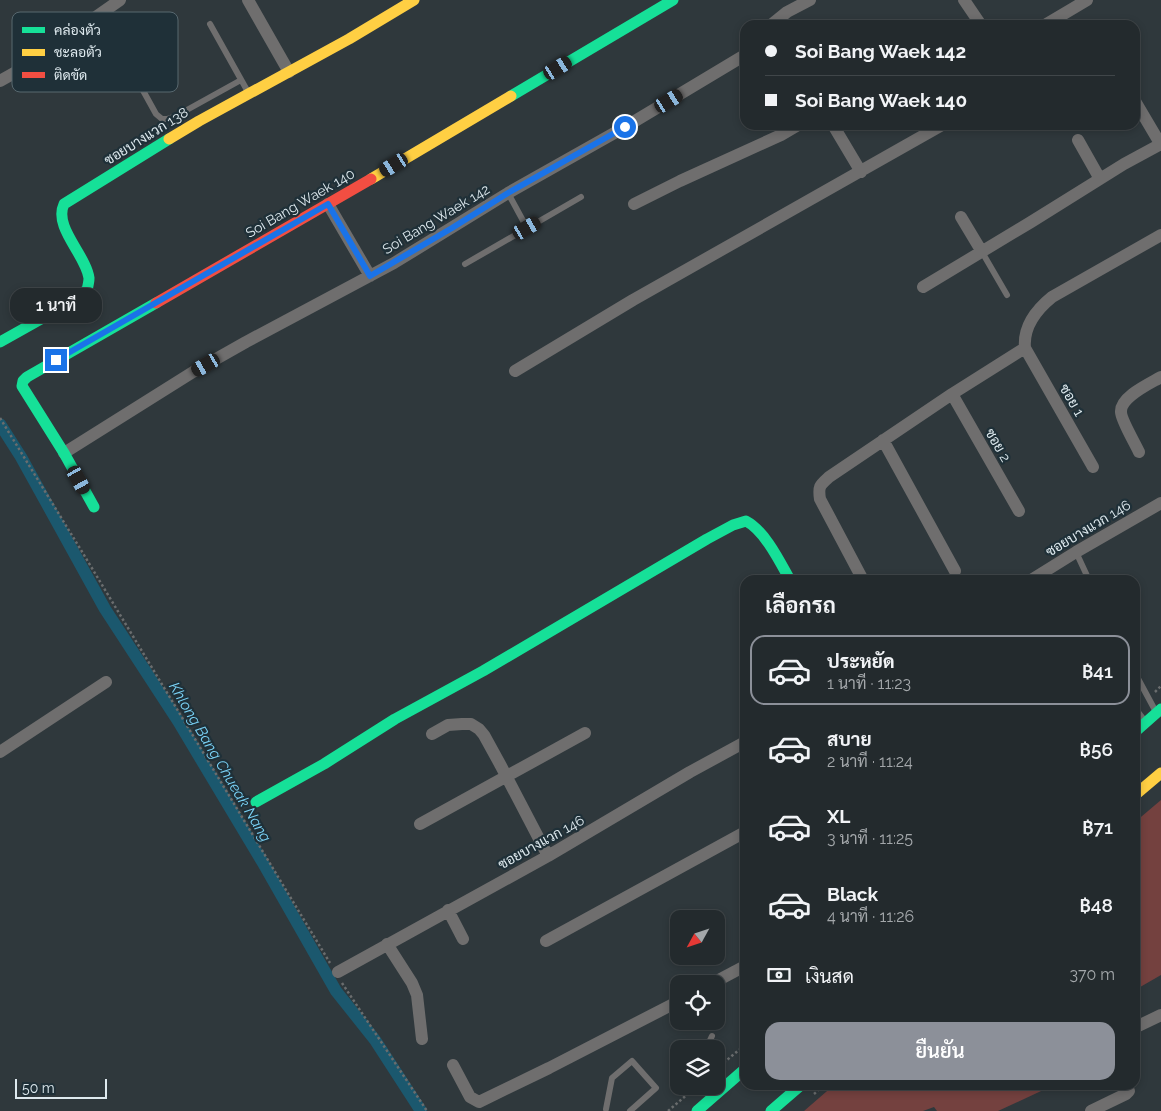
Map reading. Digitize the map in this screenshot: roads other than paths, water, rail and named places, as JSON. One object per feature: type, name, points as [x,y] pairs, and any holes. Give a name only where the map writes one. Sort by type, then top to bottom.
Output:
[{"type":"street","points":[[103,12],[120,0]]},
{"type":"street","points":[[248,0],[289,72]]},
{"type":"street","name":"ซอยบางแวก 138","points":[[1,341],[41,319],[86,290],[89,279],[86,268],[63,224],[61,210],[64,204],[199,121],[349,39],[414,0]]},
{"type":"street","name":"Soi Bang Waek 140","points":[[64,453],[22,386],[27,376],[328,204],[673,0]]},
{"type":"street","points":[[777,20],[810,0]]},
{"type":"street","points":[[964,0],[978,20]]},
{"type":"street","points":[[1053,20],[1087,0]]},
{"type":"street","name":"Soi Bang Waek 142","points":[[64,453],[193,372],[370,276],[740,58]]},
{"type":"street","points":[[0,81],[12,74]]},
{"type":"street","points":[[923,287],[1124,164],[1161,144],[1140,110]]},
{"type":"street","points":[[634,204],[680,180],[790,130]]},
{"type":"street","points":[[836,130],[861,172]]},
{"type":"street","points":[[515,371],[633,300],[933,130]]},
{"type":"street","points":[[1078,140],[1100,179]]},
{"type":"street","points":[[328,204],[370,276]]},
{"type":"street","points":[[961,217],[982,252]]},
{"type":"street","points":[[860,575],[820,499],[819,489],[821,484],[952,394],[1025,348],[1024,340],[1027,329],[1042,305],[1063,290],[1161,235]]},
{"type":"street","name":"ซอย 1","points":[[1025,348],[1093,467]]},
{"type":"street","points":[[1139,452],[1120,413],[1123,403],[1128,397],[1161,377]]},
{"type":"street","name":"ซอย 2","points":[[952,394],[1019,511]]},
{"type":"street","points":[[883,440],[955,571]]},
{"type":"street","points":[[64,453],[94,508]]},
{"type":"street","name":"ซอยบางแวก 146","points":[[1039,575],[1161,503]]},
{"type":"street","points":[[256,802],[324,764],[395,719],[483,671],[707,539],[740,522],[746,521],[753,524],[762,534],[787,575]]},
{"type":"street","points":[[0,752],[106,682]]},
{"type":"street","points":[[1140,727],[1159,711]]},
{"type":"street","points":[[432,734],[448,725],[474,725],[479,729],[484,735],[548,856]]},
{"type":"street","points":[[420,824],[585,733]]},
{"type":"street","name":"ซอยบางแวก 146","points":[[336,972],[548,856],[740,745]]},
{"type":"street","points":[[1140,791],[1161,773]]},
{"type":"street","points":[[546,941],[740,835]]},
{"type":"street","points":[[448,910],[462,939]]},
{"type":"street","points":[[387,944],[412,983],[417,995],[422,1039]]},
{"type":"street","points":[[725,977],[740,969]]},
{"type":"street","points":[[453,1065],[470,1097],[479,1102],[670,1005]]},
{"type":"street","points":[[1140,1025],[1161,1015]]},
{"type":"street","points":[[697,1111],[712,1094],[740,1073]]},
{"type":"street","points":[[771,1111],[795,1090]]},
{"type":"street","points":[[1091,1111],[1129,1092]]},
{"type":"lane","points":[[210,24],[248,93]]},
{"type":"lane","points":[[144,92],[156,114],[162,119],[168,119],[241,80]]},
{"type":"lane","points":[[508,193],[527,228]]},
{"type":"lane","points":[[464,264],[581,197]]},
{"type":"lane","points":[[982,252],[1007,295]]},
{"type":"lane","points":[[1076,552],[1087,575]]},
{"type":"lane","points":[[1140,682],[1159,711]]},
{"type":"lane","points":[[1140,714],[1146,722]]},
{"type":"lane","points":[[710,1040],[712,1036]]},
{"type":"lane","points":[[606,1109],[612,1078],[632,1061],[656,1088],[630,1111]]},
{"type":"waterway","name":"Khlong Bang Chueak Nang","points":[[0,424],[21,457],[105,609],[178,721],[263,863],[336,991],[375,1040],[421,1111]]}]
